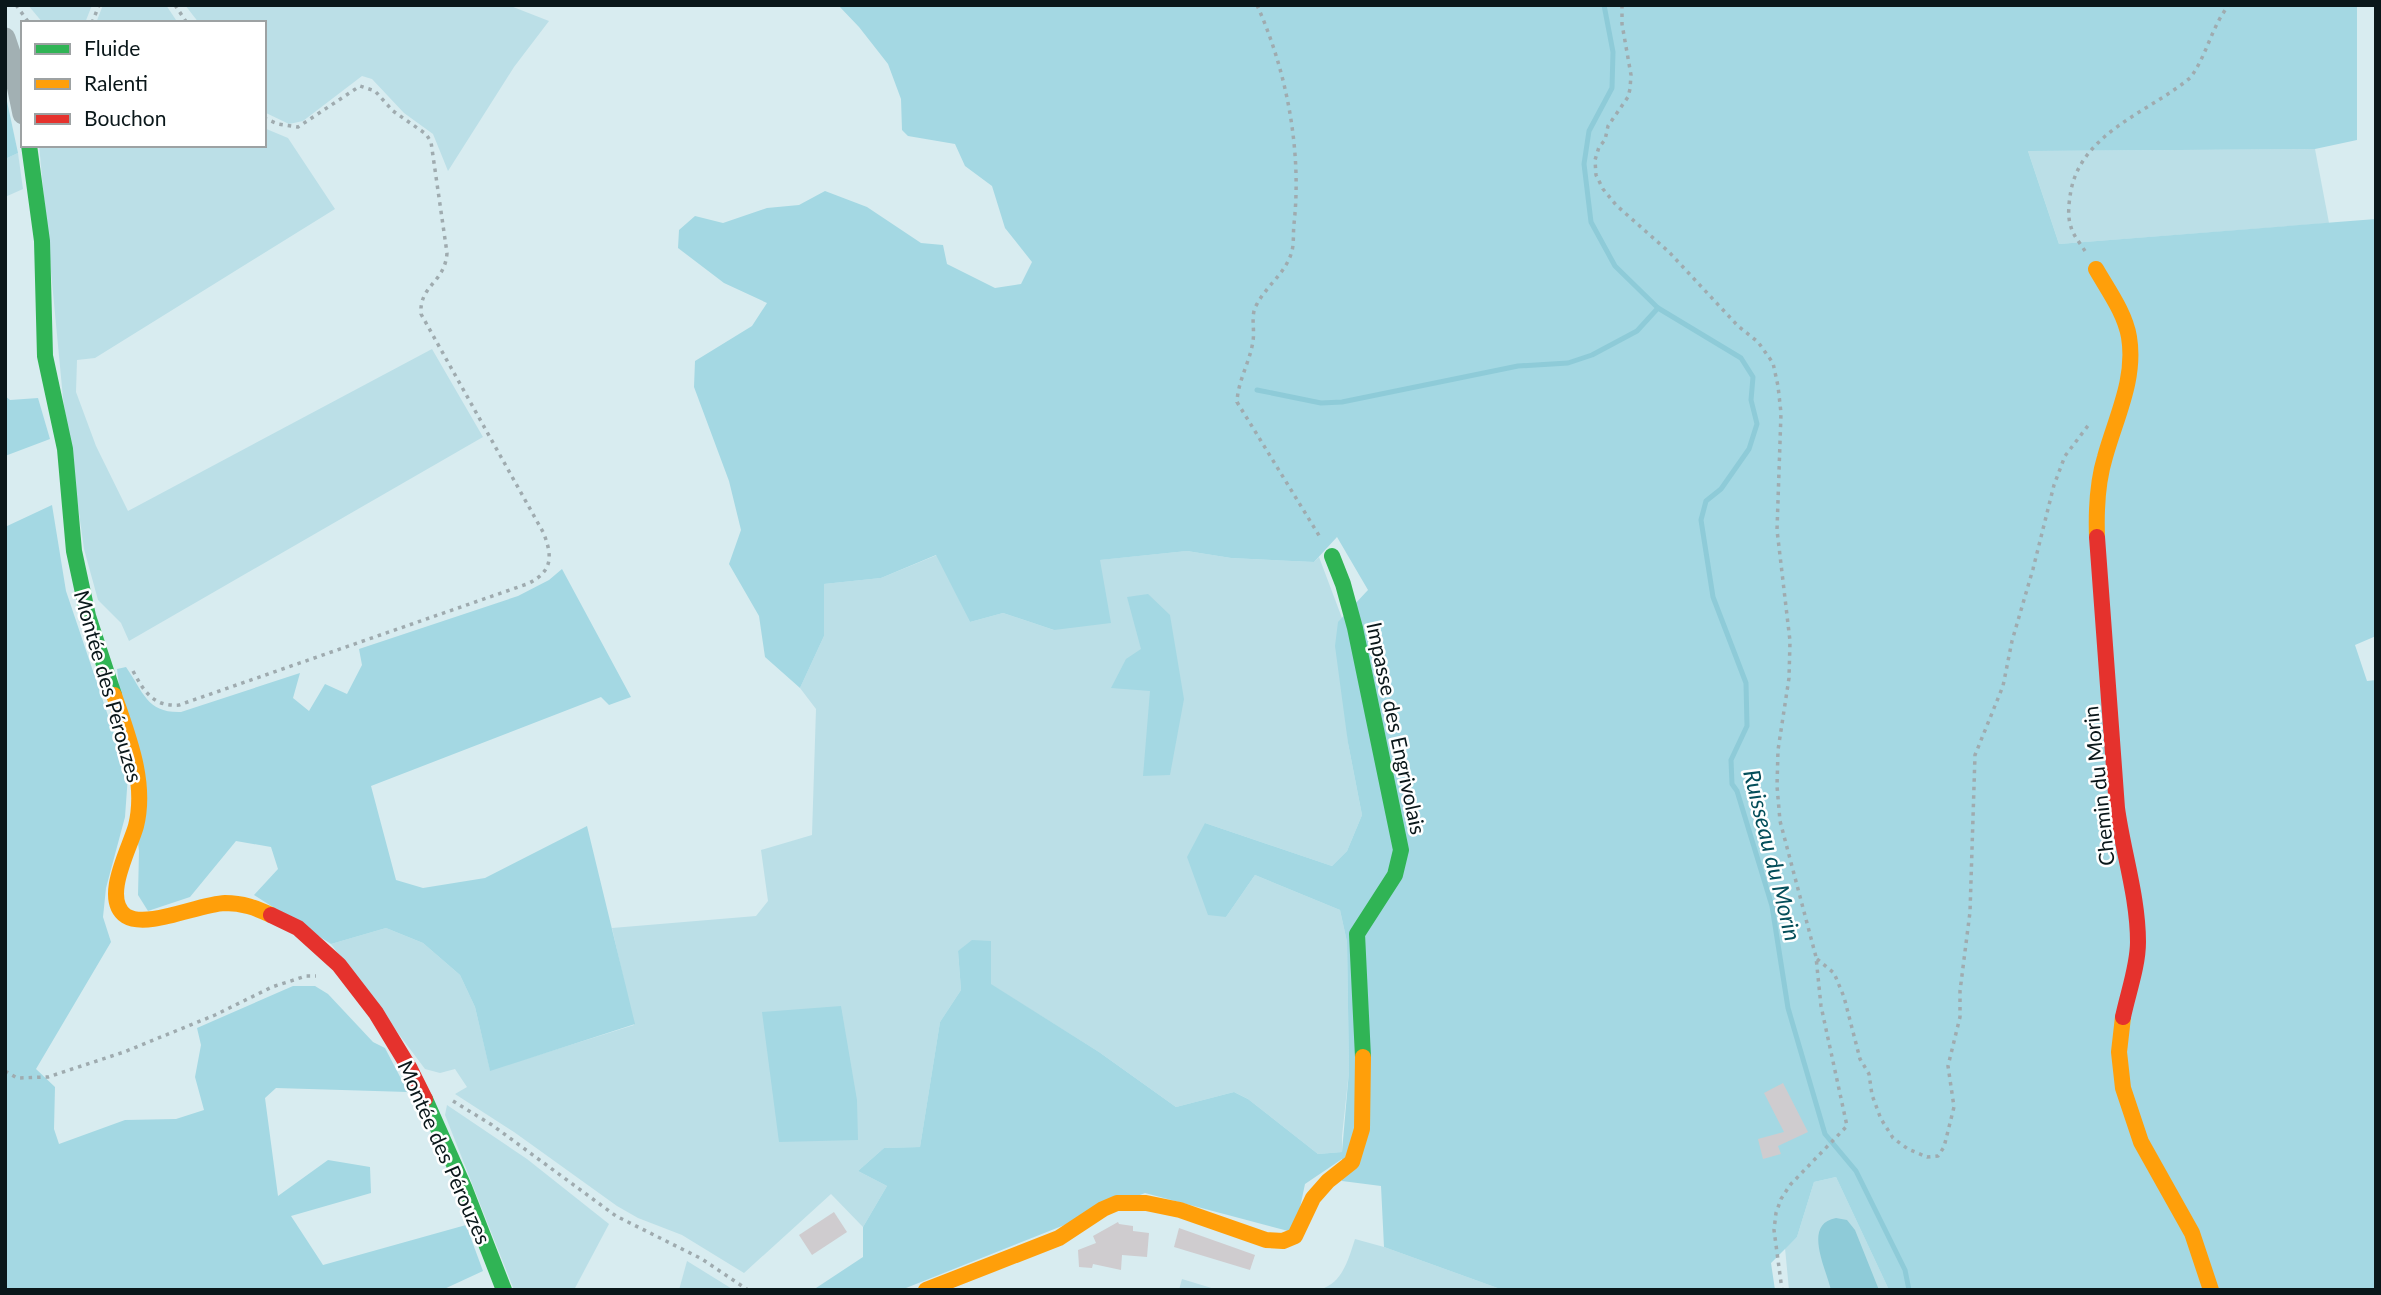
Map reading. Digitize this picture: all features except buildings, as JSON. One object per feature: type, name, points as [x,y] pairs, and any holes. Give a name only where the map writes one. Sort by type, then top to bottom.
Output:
[{"type":"street","points":[[5,38],[21,106]]},
{"type":"street","name":"Montée des Pérouzes","points":[[29,147],[43,255],[45,357],[64,446],[76,568],[139,784],[137,823],[130,849],[116,882],[116,900],[120,911],[132,920],[143,921],[212,904],[251,906],[282,919],[321,945],[357,985],[416,1078],[453,1160],[504,1290]]},
{"type":"street","name":"Chemin du Morin","points":[[2096,269],[2123,317],[2129,336],[2130,359],[2128,386],[2104,459],[2096,501],[2098,565],[2117,808],[2137,918],[2138,944],[2121,1027],[2119,1052],[2123,1088],[2141,1142],[2192,1233],[2211,1290]]},
{"type":"street","name":"Impasse des Engrivolais","points":[[926,1290],[1059,1238],[1103,1209],[1118,1203],[1146,1203],[1180,1210],[1266,1240],[1289,1240],[1295,1236],[1313,1198],[1328,1181],[1352,1162],[1362,1129],[1363,1038],[1357,934],[1395,875],[1401,850],[1355,628],[1332,556]]},
{"type":"path","points":[[16,5],[28,21]]},
{"type":"path","points":[[175,5],[186,21]]},
{"type":"path","points":[[1257,5],[1286,88],[1297,197],[1292,251],[1277,280],[1256,304],[1252,344],[1241,377],[1237,402],[1282,479],[1332,556]]},
{"type":"path","points":[[1622,5],[1622,23],[1631,75],[1630,89],[1628,97],[1608,126],[1605,140],[1599,148],[1595,160],[1597,175],[1616,205],[1669,252],[1738,326],[1758,342],[1773,363],[1778,386],[1781,413],[1777,530],[1790,641],[1789,678],[1778,750],[1780,821],[1816,957],[1821,1006],[1847,1126],[1824,1153],[1790,1185],[1776,1213],[1774,1230],[1782,1290]]},
{"type":"path","points":[[2096,269],[2071,229],[2069,199],[2078,167],[2085,155],[2109,133],[2190,78],[2229,5]]},
{"type":"path","points":[[130,665],[150,697],[169,705],[179,705],[527,584],[545,572],[549,562],[548,545],[543,532],[421,314],[420,303],[424,293],[446,267],[447,253],[431,142],[426,134],[393,111],[375,91],[359,86],[298,127],[266,119]]},
{"type":"path","points":[[1816,957],[1834,973],[1844,997],[1860,1059],[1869,1074],[1872,1095],[1892,1138],[1927,1157],[1938,1156],[1944,1147],[1954,1107],[1948,1066],[1960,1017],[1960,991],[1970,912],[1975,755],[2003,686],[2012,641],[2054,485],[2065,456],[2092,420]]},
{"type":"path","points":[[5,1072],[17,1078],[48,1077],[124,1052],[215,1015],[272,988],[306,976],[323,978]]},
{"type":"path","points":[[449,1098],[492,1125],[616,1216],[702,1259],[748,1290]]},
{"type":"shaded area","points":[[28,5],[92,5],[86,21],[41,21]]},
{"type":"shaded area","points":[[103,5],[166,5],[177,21],[97,21]]},
{"type":"shaded area","points":[[185,5],[508,5],[549,21],[514,67],[448,171],[433,134],[404,113],[372,79],[362,76],[303,121],[289,124],[266,113],[266,21],[197,21]]},
{"type":"shaded area","points":[[838,5],[2357,5],[2357,140],[2315,149],[2028,151],[2059,244],[2376,219],[2376,636],[2355,645],[2367,681],[2376,680],[2376,1290],[1889,1290],[1836,1177],[1814,1182],[1797,1237],[1771,1263],[1775,1290],[1503,1290],[1384,1247],[1381,1186],[1342,1181],[1342,1159],[1305,1184],[1297,1222],[1292,1232],[1145,1193],[901,1290],[813,1290],[863,1257],[863,1227],[887,1186],[858,1171],[884,1148],[920,1147],[940,1022],[961,990],[958,951],[972,940],[991,941],[991,984],[1099,1052],[1176,1107],[1234,1092],[1248,1099],[1318,1154],[1342,1152],[1349,1071],[1347,942],[1340,910],[1255,875],[1226,917],[1208,915],[1187,857],[1205,823],[1332,866],[1347,851],[1362,815],[1348,743],[1335,646],[1338,622],[1368,590],[1337,537],[1314,562],[1231,558],[1187,551],[1100,560],[1111,623],[1054,630],[1003,613],[970,622],[936,555],[881,578],[824,584],[824,636],[800,688],[765,657],[759,616],[729,564],[741,530],[729,481],[694,387],[695,361],[752,326],[767,303],[724,283],[678,248],[679,230],[695,216],[723,223],[767,208],[799,205],[825,191],[867,207],[921,243],[943,245],[947,264],[995,288],[1021,284],[1032,262],[1005,228],[992,186],[965,166],[955,144],[908,136],[902,130],[901,99],[888,64]]},
{"type":"shaded area","points":[[5,92],[18,153],[5,159]]},
{"type":"shaded area","points":[[266,129],[288,138],[335,209],[95,358],[77,360],[76,392],[96,446],[128,511],[432,349],[483,437],[129,641],[121,623],[98,600],[84,549],[63,398],[39,147],[266,147]]},
{"type":"shaded area","points":[[2315,149],[2329,223],[2059,244],[2028,151]]},
{"type":"shaded area","points":[[18,153],[23,189],[5,197],[5,159]]},
{"type":"shaded area","points":[[5,396],[10,400],[38,398],[50,439],[5,456]]},
{"type":"shaded area","points":[[52,505],[66,591],[128,775],[125,817],[106,888],[103,917],[111,942],[36,1069],[55,1087],[54,1129],[59,1144],[125,1120],[176,1119],[204,1110],[195,1077],[201,1045],[197,1028],[293,986],[315,986],[328,994],[373,1042],[385,1048],[408,1092],[276,1088],[265,1098],[278,1196],[328,1160],[370,1167],[371,1193],[291,1216],[323,1265],[466,1225],[483,1271],[442,1290],[5,1290],[5,527]]},
{"type":"shaded area","points":[[1187,551],[1231,558],[1314,562],[1319,557],[1342,618],[1348,743],[1362,815],[1347,851],[1332,866],[1205,823],[1226,917],[1255,875],[1340,910],[1347,942],[1349,1071],[1342,1152],[1318,1154],[1248,1099],[1234,1092],[1176,1107],[1099,1052],[990,984],[991,941],[958,951],[961,990],[940,1022],[920,1147],[884,1148],[858,1171],[887,1186],[863,1227],[831,1194],[744,1273],[682,1235],[638,1218],[617,1206],[514,1132],[455,1094],[467,1087],[455,1069],[440,1073],[425,1069],[331,944],[386,928],[423,943],[460,975],[475,1007],[490,1070],[634,1025],[612,928],[756,916],[768,901],[761,850],[812,835],[816,709],[800,688],[824,636],[824,584],[881,578],[937,555],[970,622],[1003,613],[1054,630],[1099,560]]},
{"type":"shaded area","points":[[562,569],[631,697],[609,705],[601,697],[371,786],[396,880],[423,888],[485,878],[587,826],[635,1024],[490,1071],[475,1007],[460,975],[423,943],[386,928],[331,944],[254,895],[278,869],[271,847],[236,841],[190,897],[148,911],[138,895],[139,851],[117,669],[126,667],[153,705],[181,712],[300,673],[293,698],[309,711],[325,684],[347,694],[362,665],[359,649],[518,596],[549,580]]},
{"type":"shaded area","points":[[1148,594],[1170,615],[1184,699],[1170,775],[1143,776],[1150,691],[1111,688],[1126,659],[1141,649],[1127,597]]},
{"type":"shaded area","points":[[841,1006],[857,1100],[858,1140],[779,1142],[762,1012]]},
{"type":"shaded area","points":[[447,1105],[527,1159],[609,1224],[574,1290],[514,1290],[445,1115]]},
{"type":"shaded area","points":[[1836,1177],[1889,1290],[1789,1290],[1785,1248],[1797,1237],[1814,1182]]},
{"type":"shaded area","points":[[1836,1218],[1847,1220],[1855,1230],[1879,1290],[1831,1290],[1818,1237],[1820,1228]]},
{"type":"shaded area","points":[[1355,1239],[1503,1290],[1315,1290],[1335,1281]]},
{"type":"shaded area","points":[[687,1261],[729,1287],[733,1290],[679,1290]]},
{"type":"shaded area","points":[[1182,1279],[1218,1290],[1179,1290]]},
{"type":"waterway","name":"Ruisseau du Morin","points":[[1604,5],[1613,52],[1612,88],[1589,131],[1584,164],[1591,222],[1615,266],[1658,308],[1741,358],[1753,377],[1751,400],[1757,424],[1749,449],[1721,489],[1706,501],[1701,520],[1713,597],[1746,683],[1747,726],[1731,760],[1732,784],[1737,791],[1772,906],[1788,1008],[1825,1134],[1856,1171],[1905,1270],[1909,1290]]},
{"type":"waterway","points":[[1257,390],[1321,403],[1342,402],[1518,366],[1568,363],[1592,355],[1637,331],[1658,308]]},
{"type":"traffic: fast","points":[[29,147],[42,241],[45,356],[65,449],[74,551],[88,616],[114,695]]},
{"type":"traffic: fast","points":[[1332,556],[1355,628],[1401,850],[1395,875],[1357,934],[1363,1057]]},
{"type":"traffic: fast","points":[[425,1099],[464,1187],[504,1290]]},
{"type":"traffic: slow","points":[[2096,269],[2124,319],[2130,353],[2124,398],[2100,477],[2097,537]]},
{"type":"traffic: slow","points":[[114,695],[134,759],[139,793],[136,826],[119,873],[116,898],[119,908],[126,916],[147,920],[225,903],[249,906],[271,915]]},
{"type":"traffic: slow","points":[[2123,1017],[2119,1052],[2123,1088],[2141,1142],[2192,1233],[2211,1290]]},
{"type":"traffic: slow","points":[[926,1290],[1059,1238],[1117,1203],[1146,1203],[1180,1210],[1266,1240],[1283,1241],[1295,1236],[1313,1198],[1328,1181],[1352,1162],[1362,1129],[1363,1057]]},
{"type":"traffic: jam","points":[[2097,537],[2117,808],[2133,891],[2138,942],[2123,1017]]},
{"type":"traffic: jam","points":[[271,915],[298,928],[339,965],[376,1013],[425,1099]]}]
